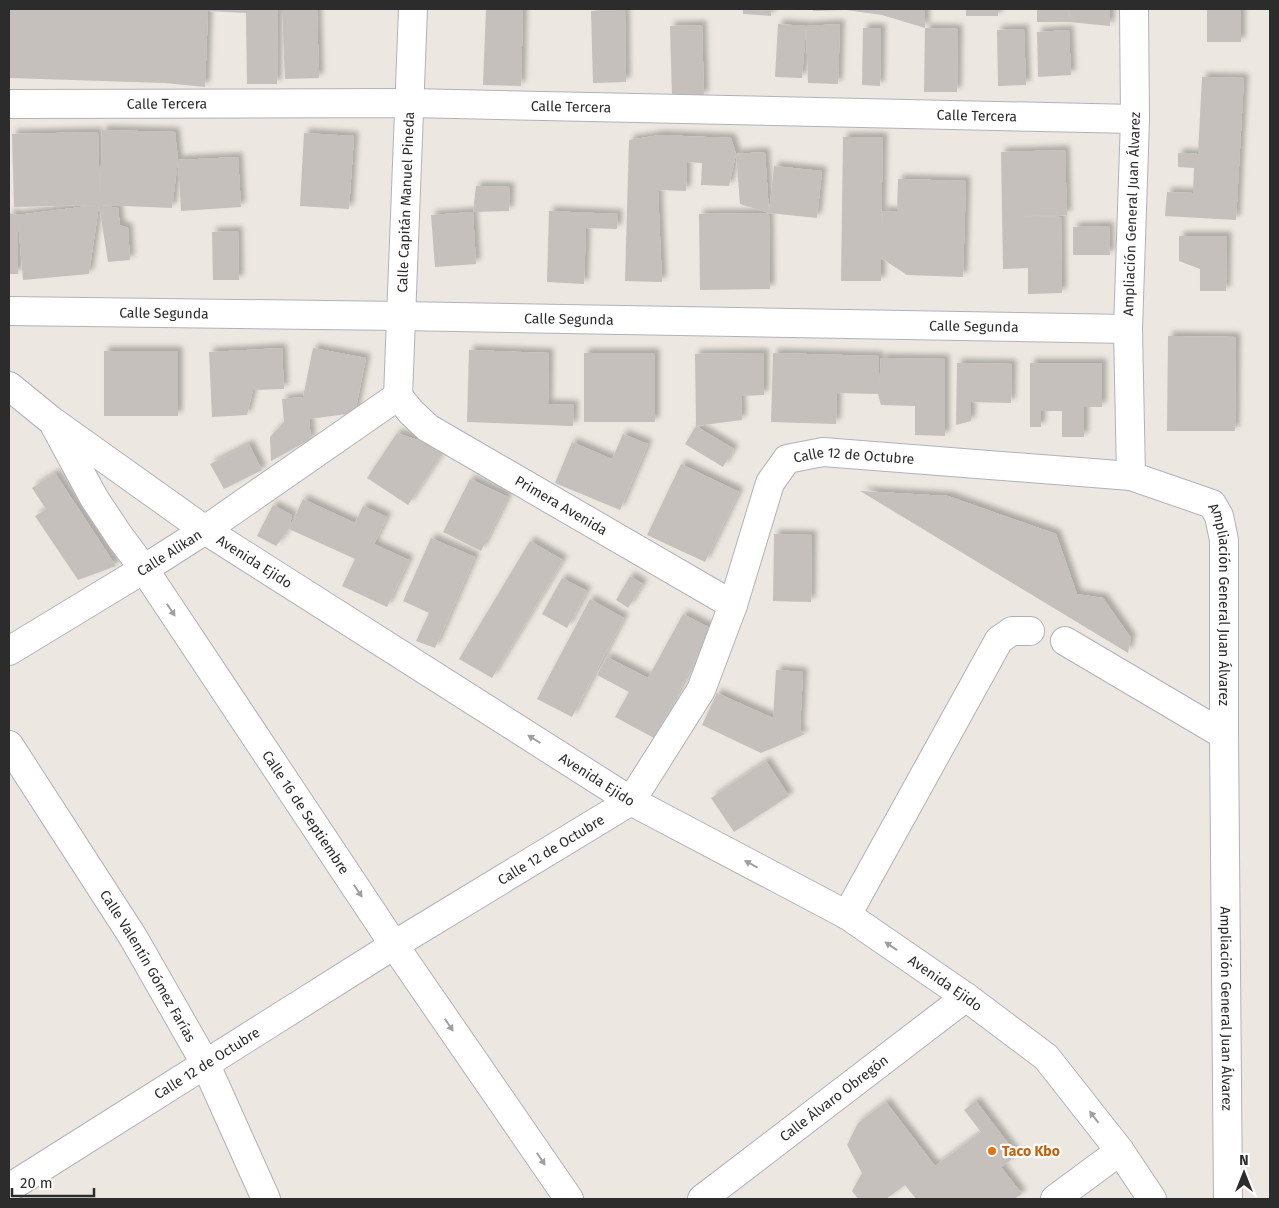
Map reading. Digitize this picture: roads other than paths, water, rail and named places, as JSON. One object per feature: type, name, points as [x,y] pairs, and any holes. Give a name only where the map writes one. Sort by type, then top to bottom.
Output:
[{"type":"street","name":"Calle Capitán Manuel Pineda","points":[[398,396],[413,9]]},
{"type":"street","name":"Ampliación General Juan Álvarez","points":[[1134,9],[1135,119],[1128,329],[1131,476],[1212,504],[1219,516],[1224,540],[1228,1199]]},
{"type":"street","name":"Calle Tercera","points":[[9,104],[410,103],[1135,119]]},
{"type":"street","name":"Calle Segunda","points":[[9,311],[1128,329]]},
{"type":"street","name":"Avenida Ejido","points":[[13,395],[204,530],[631,801],[847,915],[966,997],[1046,1057],[1120,1151],[1152,1199]]},
{"type":"street","name":"Calle Alikan","points":[[9,651],[144,569],[204,530],[398,396]]},
{"type":"street","name":"Primera Avenida","points":[[398,396],[428,428],[733,605]]},
{"type":"street","name":"Calle 16 de Septiembre","points":[[52,421],[94,498],[144,569],[394,945],[568,1199]]},
{"type":"street","name":"Calle 12 de Octubre","points":[[9,1188],[394,945],[631,801],[701,690],[733,605],[770,483],[787,459],[824,452],[1131,476]]},
{"type":"street","points":[[847,915],[999,640],[1012,631],[1030,631]]},
{"type":"street","points":[[1065,641],[1224,735]]},
{"type":"street","name":"Calle Valentín Gómez Farías","points":[[9,745],[133,937],[205,1063],[266,1199]]},
{"type":"street","name":"Calle Álvaro Obregón","points":[[702,1199],[966,997]]},
{"type":"street","points":[[1055,1199],[1120,1151]]},
{"type":"place","name":"Taco Kbo","points":[[992,1151]]}]
